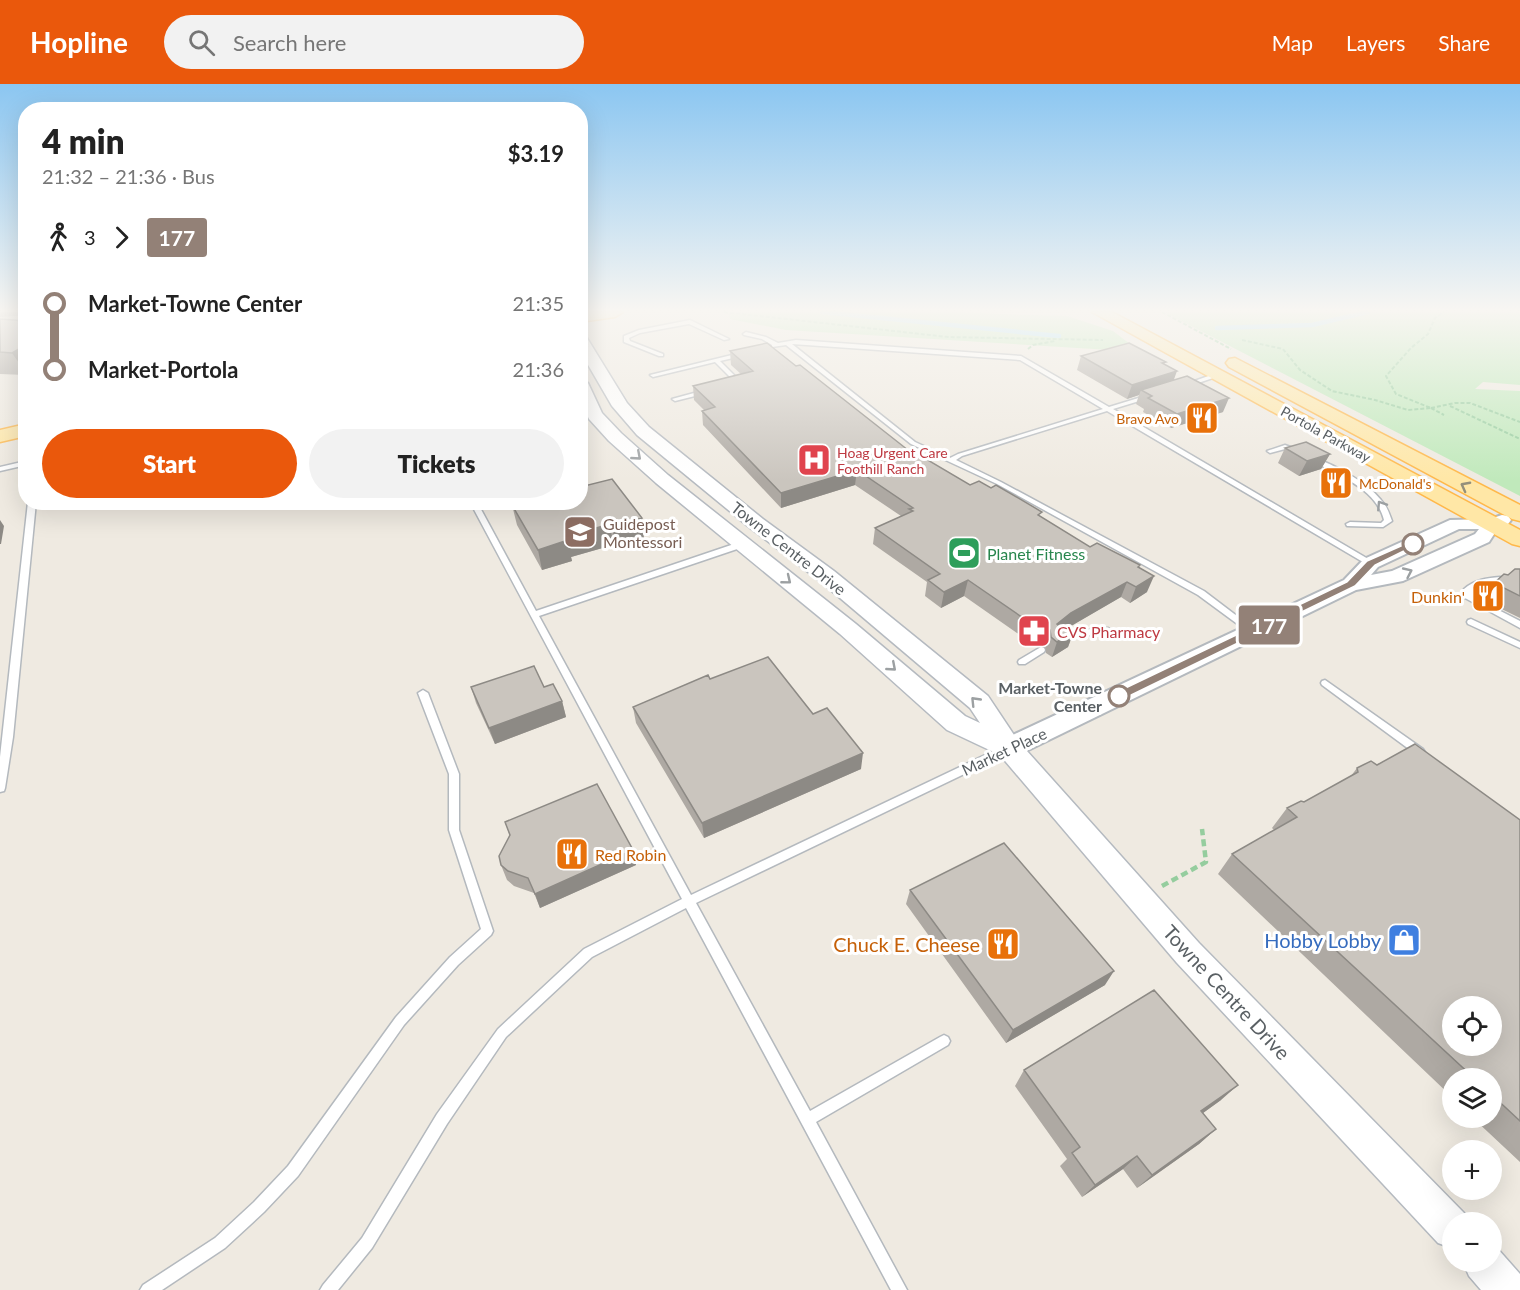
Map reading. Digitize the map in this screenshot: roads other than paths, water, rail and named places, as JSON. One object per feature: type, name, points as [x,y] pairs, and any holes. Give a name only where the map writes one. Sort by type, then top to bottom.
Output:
[{"type":"main road","name":"Towne Centre Drive","points":[[598,368],[620,406],[643,431],[766,531],[827,576],[979,702],[1009,748],[1188,953],[1442,1219]]},
{"type":"main road","name":"Portola Parkway","points":[[1205,368],[1520,539]]},
{"type":"main road","name":"Portola Parkway","points":[[1245,368],[1518,514]]},
{"type":"main road","name":"Towne Centre Drive","points":[[588,400],[595,415],[615,437],[848,629],[956,723],[1009,748]]},
{"type":"main road","points":[[0,436],[18,432]]},
{"type":"main road","points":[[1492,1272],[1507,1290]]},
{"type":"street","name":"Market Place","points":[[1351,584],[1371,563],[1456,524],[1492,524],[1518,514]]},
{"type":"street","name":"Market Place","points":[[1009,748],[1351,584],[1396,577],[1482,538],[1492,524]]},
{"type":"lane","points":[[653,375],[681,368]]},
{"type":"lane","points":[[722,388],[732,385],[736,380],[724,368]]},
{"type":"lane","points":[[819,368],[913,443],[999,483],[1201,593],[1254,632]]},
{"type":"lane","points":[[1039,368],[1371,563]]},
{"type":"lane","points":[[1176,388],[1217,375]]},
{"type":"lane","points":[[675,399],[711,391]]},
{"type":"lane","points":[[950,461],[960,455],[1154,395]]},
{"type":"lane","points":[[1270,451],[1285,447],[1301,452],[1372,493],[1381,502],[1388,516],[1388,521],[1383,525],[1350,524]]},
{"type":"lane","points":[[0,469],[18,465]]},
{"type":"lane","points":[[0,788],[8,737],[31,510]]},
{"type":"lane","points":[[477,510],[899,1290]]},
{"type":"lane","points":[[534,615],[743,544]]},
{"type":"lane","points":[[1520,582],[1489,580],[1478,582],[1468,589],[1469,598],[1477,604],[1520,625]]},
{"type":"lane","points":[[1472,622],[1520,645]]},
{"type":"lane","points":[[1058,640],[1067,634],[1108,630]]},
{"type":"lane","points":[[1022,662],[1041,650]]},
{"type":"lane","points":[[1325,683],[1425,756]]},
{"type":"lane","points":[[148,1290],[220,1243],[260,1207],[299,1163],[400,1021],[454,961],[487,931],[454,830],[454,774],[423,693]]},
{"type":"lane","name":"Market Place","points":[[328,1290],[367,1243],[442,1119],[502,1034],[588,953],[689,901],[1009,748]]},
{"type":"lane","points":[[807,1120],[944,1041]]},
{"type":"place","name":"Bravo Avo","points":[[1202,418]]},
{"type":"place","name":"Hoag Urgent Care Foothill Ranch","points":[[814,460]]},
{"type":"place","name":"McDonald's","points":[[1336,483]]},
{"type":"place","name":"Guidepost Montessori","points":[[580,532]]},
{"type":"place","name":"Planet Fitness","points":[[964,553]]},
{"type":"place","name":"Dunkin'","points":[[1488,596]]},
{"type":"place","name":"CVS Pharmacy","points":[[1034,631]]},
{"type":"place","name":"Market-Towne Center","points":[[1119,696]]},
{"type":"place","name":"Red Robin","points":[[572,854]]},
{"type":"place","name":"Hobby Lobby","points":[[1404,940]]},
{"type":"place","name":"Chuck E. Cheese","points":[[1003,944]]}]
